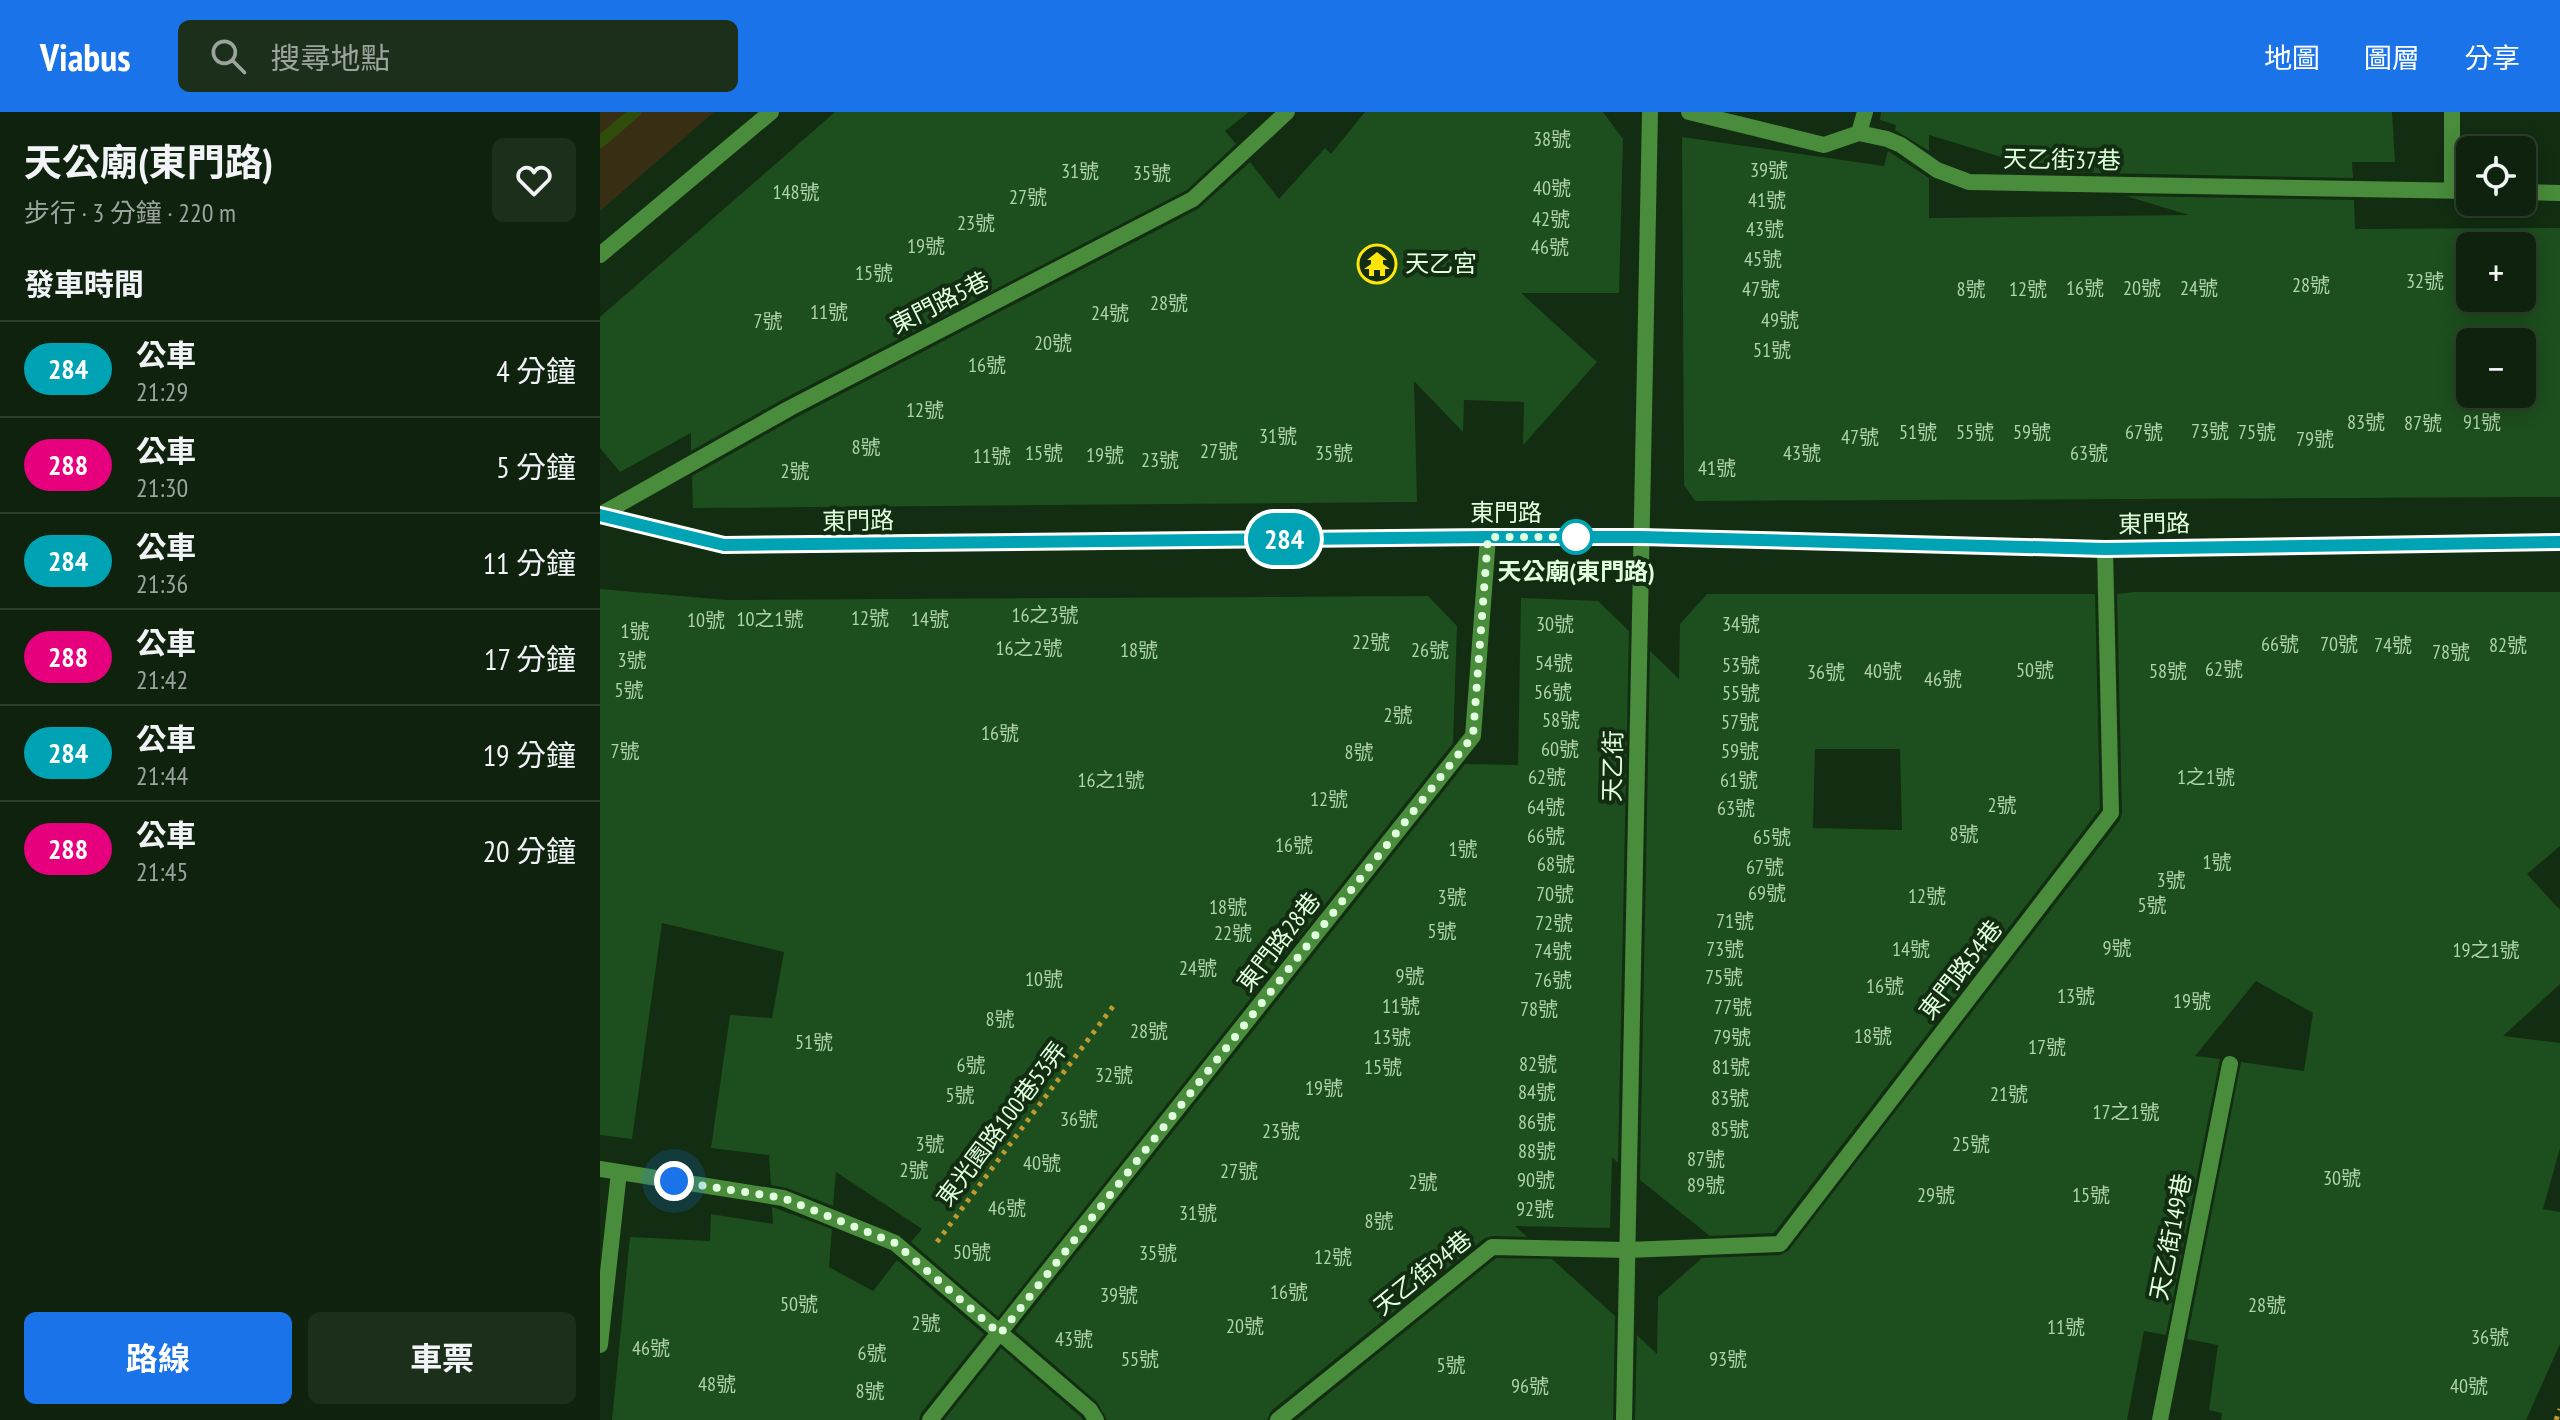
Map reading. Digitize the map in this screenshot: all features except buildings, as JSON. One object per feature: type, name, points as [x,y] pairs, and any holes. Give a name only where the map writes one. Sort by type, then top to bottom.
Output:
[{"type":"street","points":[[600,255],[771,112]]},
{"type":"street","name":"東門路5巷","points":[[600,515],[790,408],[1193,199],[1287,112]]},
{"type":"street","name":"天乙街","points":[[1624,1420],[1650,112]]},
{"type":"street","points":[[1689,112],[1824,145],[1859,133],[1865,112]]},
{"type":"street","points":[[2452,112],[2452,191]]},
{"type":"street","name":"天乙街37巷","points":[[1859,133],[1901,145],[1937,170],[1969,182],[2456,191]]},
{"type":"street","points":[[2536,192],[2560,193]]},
{"type":"street","name":"東門路","points":[[600,515],[724,545],[1488,537],[1641,537],[2105,549],[2560,542]]},
{"type":"street","name":"東門路28巷","points":[[930,1420],[1473,736],[1488,537]]},
{"type":"street","name":"東門路54巷","points":[[1627,1250],[1780,1244],[2111,813],[2105,549]]},
{"type":"street","name":"天乙街149巷","points":[[2160,1420],[2230,1064]]},
{"type":"street","points":[[600,1169],[783,1198],[895,1243],[1090,1410],[1096,1420]]},
{"type":"street","points":[[600,1345],[619,1172]]},
{"type":"street","name":"天乙街94巷","points":[[1278,1420],[1492,1247],[1627,1250]]},
{"type":"path","name":"東光園路100巷53弄","points":[[920,1265],[1114,1005]]},
{"type":"path","points":[[2556,1420],[2560,1409]]},
{"type":"shaded area","points":[[600,112],[714,112],[600,211]]},
{"type":"waterway","points":[[600,142],[635,112]]},
{"type":"bus line","name":"284","points":[[600,515],[724,545],[1488,537],[1641,537],[2105,549],[2560,542]]},
{"type":"place","name":"天乙宮","points":[[1377,264]]},
{"type":"place","name":"天公廟(東門路)","points":[[1576,537]]},
{"type":"route","points":[[674,1181],[783,1198],[895,1243],[1000,1334],[1473,736],[1488,537],[1580,537],[1576,537]]}]
